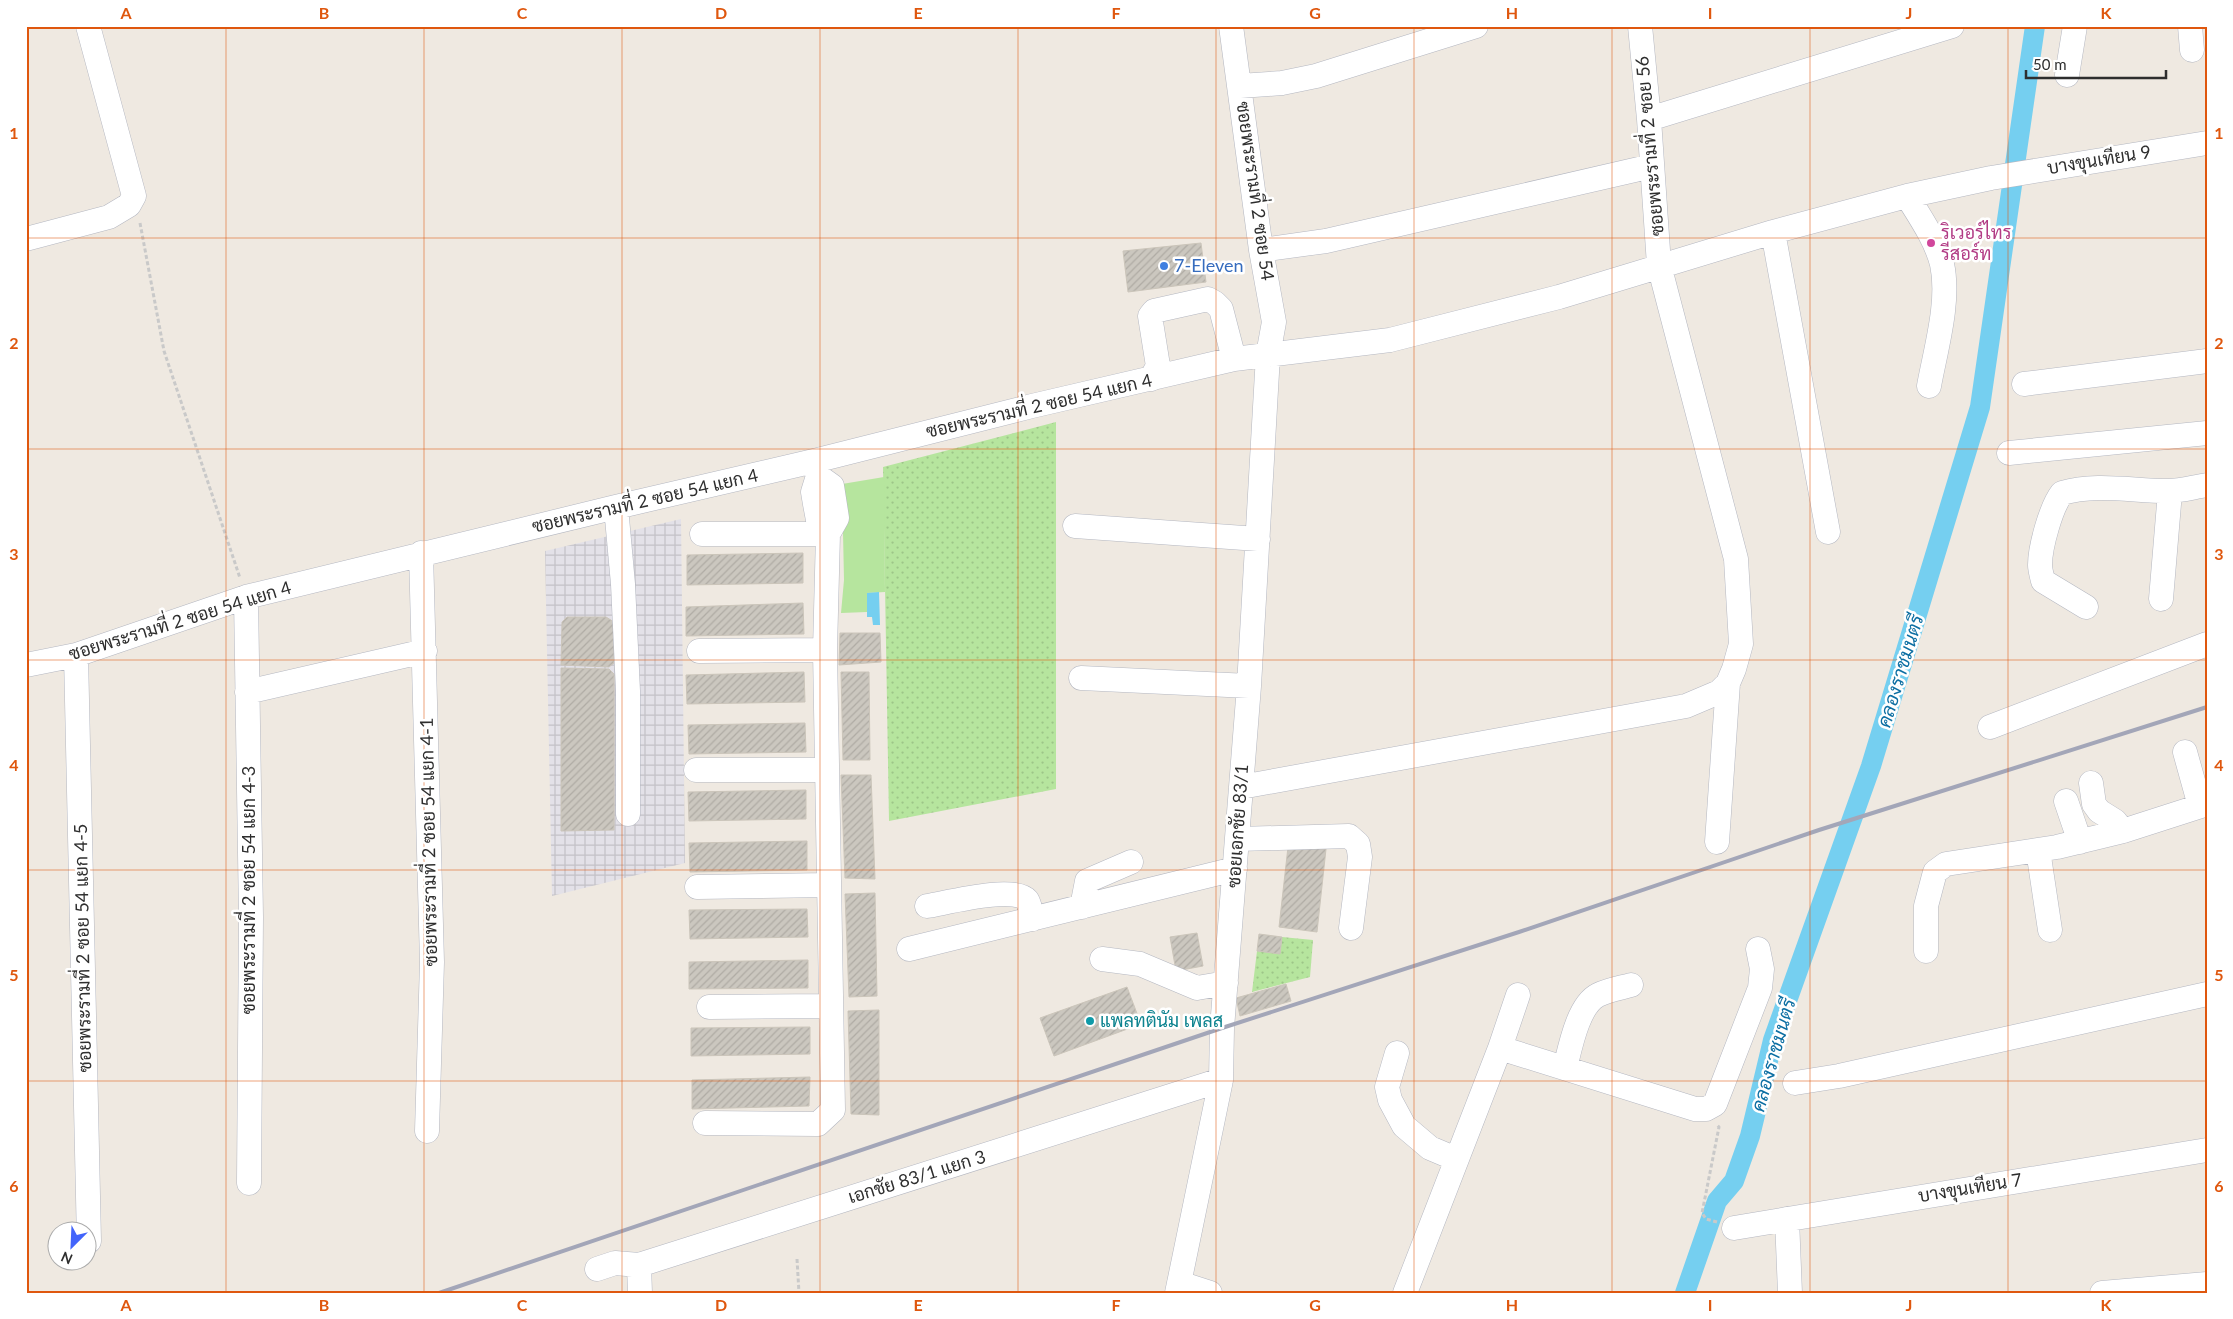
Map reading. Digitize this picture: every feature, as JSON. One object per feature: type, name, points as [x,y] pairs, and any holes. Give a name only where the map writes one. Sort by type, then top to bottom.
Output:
[{"type":"street","points":[[26,239],[108,217],[129,205],[134,196],[88,26]]},
{"type":"street","name":"ซอยพระรามที่ 2 ซอย 54","points":[[1231,26],[1261,250],[1274,322],[1268,355]]},
{"type":"street","points":[[1240,86],[1282,83],[1316,76],[1476,26]]},
{"type":"street","name":"ซอยพระรามที่ 2 ซอย 56","points":[[1640,26],[1649,119],[1659,265],[1736,559],[1741,644],[1728,683],[1717,842]]},
{"type":"street","points":[[1649,119],[1952,26]]},
{"type":"street","points":[[2067,75],[2075,26]]},
{"type":"street","points":[[2190,26],[2192,50]]},
{"type":"street","name":"บางขุนเทียน 9","points":[[1659,265],[1772,232],[1907,196],[1991,178],[2207,143]]},
{"type":"street","points":[[1261,250],[1326,241],[1652,166]]},
{"type":"street","points":[[1907,196],[1934,243],[1942,265],[1944,294],[1930,386]]},
{"type":"street","points":[[1772,232],[1828,532]]},
{"type":"street","name":"ซอยพระรามที่ 2 ซอย 54 แยก 4","points":[[26,666],[76,655],[246,597],[421,554],[616,507],[816,469],[1032,406],[1234,359],[1390,340],[1559,297],[1659,265]]},
{"type":"street","points":[[1151,379],[1158,366],[1150,326],[1150,316],[1154,311],[1208,300],[1215,303],[1221,309],[1234,359]]},
{"type":"street","name":"ซอยเอกชัย 83/1","points":[[1178,1288],[1221,1080],[1226,983],[1249,686],[1268,355]]},
{"type":"street","points":[[2024,384],[2207,361]]},
{"type":"street","points":[[2009,453],[2207,434]]},
{"type":"street","points":[[705,1123],[818,1124],[833,1110],[825,650],[828,534],[818,520],[813,492],[816,469]]},
{"type":"street","points":[[2086,607],[2043,581],[2040,564],[2043,546],[2058,498],[2062,494],[2078,489],[2100,487],[2170,492],[2207,485]]},
{"type":"street","points":[[2161,599],[2170,492]]},
{"type":"street","points":[[616,507],[623,584],[628,691],[628,814]]},
{"type":"street","points":[[1075,526],[1258,539]]},
{"type":"street","points":[[702,534],[828,534]]},
{"type":"street","name":"ซอยพระรามที่ 2 ซอย 54 แยก 4-1","points":[[421,554],[432,962],[427,1131]]},
{"type":"street","name":"ซอยพระรามที่ 2 ซอย 54 แยก 4-3","points":[[246,597],[251,917],[249,1183]]},
{"type":"street","points":[[1990,727],[2207,644]]},
{"type":"street","points":[[699,651],[825,650]]},
{"type":"street","points":[[247,692],[425,651]]},
{"type":"street","name":"ซอยพระรามที่ 2 ซอย 54 แยก 4-5","points":[[76,655],[89,1222]]},
{"type":"street","points":[[1081,678],[1249,686]]},
{"type":"street","points":[[1241,787],[1686,706],[1719,692],[1728,683]]},
{"type":"street","points":[[1926,951],[1926,906],[1936,872],[1946,864],[2080,842],[2123,831],[2204,805],[2185,752]]},
{"type":"street","points":[[696,770],[827,770]]},
{"type":"street","points":[[2091,783],[2094,804],[2099,811],[2115,821],[2123,831]]},
{"type":"street","points":[[2066,801],[2080,842]]},
{"type":"street","points":[[1238,839],[1350,836],[1358,844],[1360,857],[1351,928]]},
{"type":"street","points":[[2038,850],[2050,930]]},
{"type":"street","points":[[1082,907],[1088,881],[1131,862]]},
{"type":"street","points":[[909,949],[1236,869]]},
{"type":"street","points":[[697,887],[828,885]]},
{"type":"street","points":[[927,906],[1001,894],[1014,894],[1022,896],[1027,901],[1033,919]]},
{"type":"street","points":[[1500,1048],[1695,1109],[1706,1110],[1715,1104],[1760,988],[1762,969],[1758,949]]},
{"type":"street","points":[[1102,959],[1140,964],[1197,988],[1226,983]]},
{"type":"street","points":[[1565,1068],[1573,1039],[1586,1006],[1597,995],[1631,985]]},
{"type":"street","points":[[1796,1083],[1839,1076],[2207,994]]},
{"type":"street","points":[[1405,1293],[1500,1048],[1518,995]]},
{"type":"street","points":[[709,1006],[830,1006]]},
{"type":"street","points":[[1397,1053],[1387,1087],[1390,1100],[1404,1126],[1430,1148],[1456,1159]]},
{"type":"street","name":"เอกชัย 83/1 แยก 3","points":[[639,1265],[1221,1080]]},
{"type":"street","name":"บางขุนเทียน 7","points":[[1734,1228],[2207,1150]]},
{"type":"street","points":[[1787,1219],[1790,1293]]},
{"type":"street","points":[[597,1269],[616,1263],[639,1265],[640,1293]]},
{"type":"street","points":[[2102,1293],[2207,1284]]},
{"type":"street","points":[[1178,1288],[1210,1293]]},
{"type":"path","points":[[134,196],[164,351],[246,597]]},
{"type":"path","points":[[1706,1110],[1719,1127],[1702,1213],[1706,1219]]},
{"type":"path","points":[[797,1259],[799,1293]]},
{"type":"shaded area","points":[[681,519],[685,863],[552,896],[545,551]]},
{"type":"green space","points":[[1056,422],[1056,789],[889,821],[883,467]]},
{"type":"green space","points":[[884,477],[885,592],[867,593],[867,612],[841,613],[844,580],[842,484]]},
{"type":"green space","points":[[1282,937],[1313,940],[1310,977],[1252,992],[1257,951],[1280,953]]},
{"type":"water","points":[[879,592],[880,625],[873,625],[872,617],[867,617],[867,593]]},
{"type":"building","name":"7-Eleven","points":[[1201,243],[1206,282],[1128,292],[1123,251]]},
{"type":"building","points":[[803,553],[803,583],[687,585],[687,555]]},
{"type":"building","points":[[803,603],[804,634],[686,636],[686,607]]},
{"type":"building","points":[[567,617],[606,617],[614,622],[614,663],[609,667],[561,665],[562,622]]},
{"type":"building","points":[[840,633],[880,633],[881,662],[839,665]]},
{"type":"building","points":[[561,668],[609,669],[614,674],[614,830],[561,831]]},
{"type":"building","points":[[804,672],[805,702],[687,704],[686,675]]},
{"type":"building","points":[[841,672],[869,672],[870,760],[843,760]]},
{"type":"building","points":[[805,723],[806,752],[689,754],[688,725]]},
{"type":"building","points":[[841,775],[871,775],[875,879],[845,878]]},
{"type":"building","points":[[806,790],[806,819],[689,821],[688,792]]},
{"type":"building","points":[[807,841],[807,870],[690,872],[689,843]]},
{"type":"building","points":[[1288,847],[1326,849],[1317,932],[1279,927]]},
{"type":"building","points":[[875,893],[877,996],[849,997],[845,894]]},
{"type":"building","points":[[807,909],[808,937],[690,939],[689,910]]},
{"type":"building","points":[[1197,933],[1203,966],[1176,971],[1170,937]]},
{"type":"building","points":[[1259,934],[1282,937],[1280,954],[1257,951]]},
{"type":"building","points":[[808,960],[808,988],[689,989],[689,962]]},
{"type":"building","points":[[1286,984],[1291,1001],[1240,1016],[1236,998]]},
{"type":"building","name":"แพลทตินัม เพลส","points":[[1127,987],[1141,1024],[1054,1056],[1040,1018]]},
{"type":"building","points":[[879,1010],[879,1115],[851,1114],[848,1011]]},
{"type":"building","points":[[810,1027],[810,1054],[691,1056],[691,1028]]},
{"type":"building","points":[[810,1077],[809,1106],[692,1109],[692,1080]]},
{"type":"waterway","name":"คลองราชมนตรี","points":[[1685,1293],[1717,1201],[1734,1181],[1750,1136],[1773,1040],[1871,766],[1980,407],[2035,26]]},
{"type":"railway","points":[[439,1293],[1222,1028],[1519,932],[1819,830],[2207,707]]},
{"type":"place","name":"ริเวอร์ไทร รีสอร์ท","points":[[1931,243]]},
{"type":"place","name":"7-Eleven","points":[[1164,266]]},
{"type":"place","name":"แพลทตินัม เพลส","points":[[1090,1021]]}]
